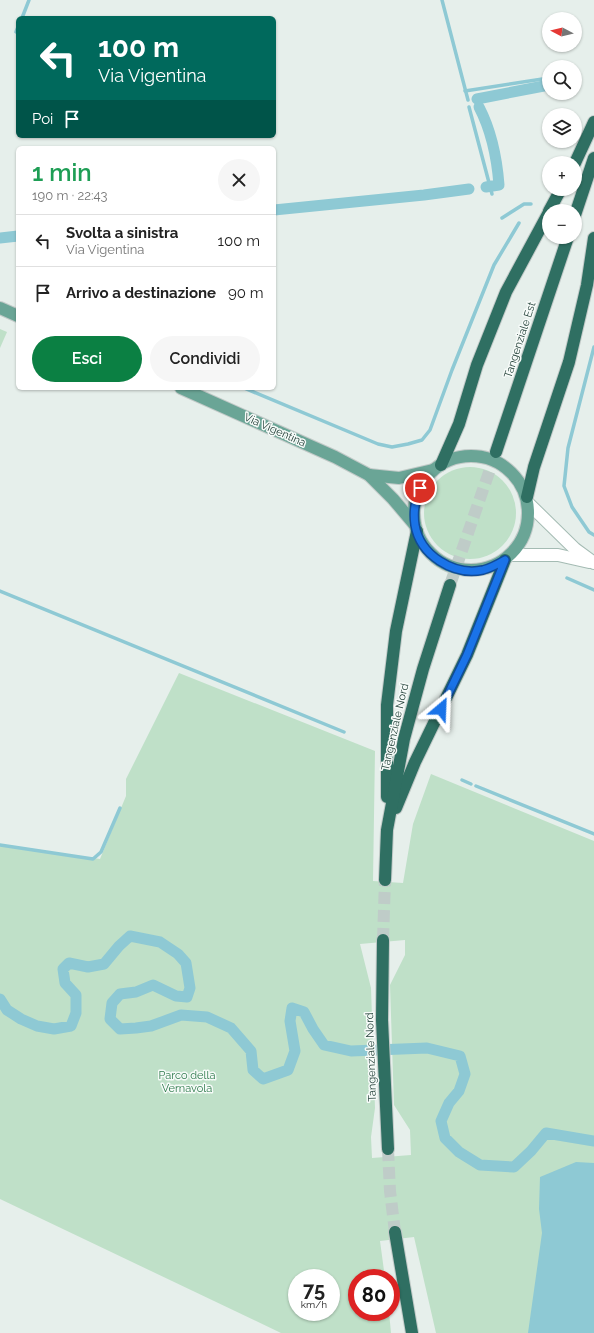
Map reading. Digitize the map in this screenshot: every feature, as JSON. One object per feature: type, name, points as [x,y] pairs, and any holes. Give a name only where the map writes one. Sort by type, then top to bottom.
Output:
[{"type":"highway","points":[[577,156],[594,122]]},
{"type":"highway","points":[[579,204],[594,158]]},
{"type":"highway","points":[[437,467],[459,424],[477,366],[506,292],[542,224]]},
{"type":"highway","points":[[527,500],[534,467],[570,362],[587,285],[594,238]]},
{"type":"highway","name":"Tangenziale Est","points":[[496,452],[566,244]]},
{"type":"highway","points":[[387,830],[387,705],[396,631],[416,528]]},
{"type":"highway","points":[[387,830],[415,762],[467,655],[508,558]]},
{"type":"highway","name":"Tangenziale Nord","points":[[385,880],[387,830],[404,739],[423,669],[450,585]]},
{"type":"highway","name":"Tangenziale Nord","points":[[383,940],[382,1020],[388,1149]]},
{"type":"highway","points":[[395,1232],[412,1333]]},
{"type":"main road","points":[[0,308],[16,315]]},
{"type":"main road","name":"Via Vigentina","points":[[184,390],[335,457],[369,475],[393,499],[416,528]]},
{"type":"main road","name":"Via Vigentina","points":[[369,475],[399,478],[437,467],[452,459],[464,456],[480,456],[498,462],[511,472],[521,485],[527,500],[529,517],[526,531],[520,544],[508,558],[491,568],[466,571],[451,568],[438,561],[428,551],[422,543],[416,528],[414,508],[420,488],[437,467]]},
{"type":"street","name":"Via Vigentina","points":[[527,500],[575,549],[594,563]]},
{"type":"street","name":"Via Vigentina","points":[[508,558],[558,555],[594,563]]},
{"type":"green space","points":[[0,329],[7,332],[0,348]]},
{"type":"green space","points":[[470,467],[487,471],[502,481],[512,496],[516,513],[512,530],[502,545],[487,555],[470,559],[453,555],[438,545],[428,530],[424,513],[428,496],[438,481],[453,471]]},
{"type":"green space","name":"Parco della Vernavola","points":[[179,673],[375,751],[373,881],[403,883],[413,824],[431,774],[594,841],[594,1333],[436,1333],[414,1237],[380,1241],[384,1269],[348,1269],[348,1321],[390,1321],[391,1333],[281,1333],[0,1199],[0,844],[100,859],[126,796],[126,779]],"holes":[[[405,940],[405,955],[390,985],[394,1105],[410,1130],[411,1155],[372,1158],[371,1137],[375,1108],[371,988],[360,944]]]},
{"type":"water","points":[[576,1162],[594,1163],[594,1333],[528,1333],[542,1233],[539,1209],[540,1177]]},
{"type":"waterway","points":[[23,16],[29,0]]},
{"type":"waterway","points":[[442,0],[468,100]]},
{"type":"waterway","points":[[465,91],[542,79]]},
{"type":"waterway","points":[[477,99],[542,86]]},
{"type":"waterway","points":[[469,107],[492,194]]},
{"type":"waterway","points":[[479,107],[487,125],[493,145],[499,185],[486,187]]},
{"type":"waterway","points":[[276,210],[469,189]]},
{"type":"waterway","points":[[502,218],[524,204],[531,204]]},
{"type":"waterway","points":[[249,390],[378,444],[392,447],[422,440],[430,430],[494,265],[519,223]]},
{"type":"waterway","points":[[0,238],[16,236]]},
{"type":"waterway","points":[[594,347],[568,448],[564,486],[572,507],[589,532],[594,535]]},
{"type":"waterway","points":[[567,578],[594,590]]},
{"type":"waterway","points":[[0,591],[344,732]]},
{"type":"waterway","points":[[462,780],[471,784]]},
{"type":"waterway","points":[[476,786],[594,834]]},
{"type":"waterway","points":[[0,845],[93,859],[101,852],[120,808]]},
{"type":"waterway","points":[[0,999],[7,1010],[21,1019],[37,1026],[54,1029],[71,1026],[76,1013],[76,995],[65,983],[63,969],[69,963],[88,967],[104,964],[119,946],[130,936],[160,942],[178,954],[186,963],[190,988],[187,997],[176,996],[153,985],[136,992],[120,994],[112,1003],[110,1019],[120,1029],[151,1026],[181,1015],[207,1017],[231,1028],[251,1051],[253,1070],[263,1079],[288,1070],[295,1051],[290,1021],[292,1008],[304,1012],[324,1045],[351,1051],[427,1048],[460,1056],[465,1074],[459,1091],[449,1103],[441,1121],[445,1138],[459,1152],[480,1165],[514,1167],[531,1151],[546,1133],[594,1141]]},
{"type":"tunnel","points":[[450,585],[496,452]]},
{"type":"tunnel","points":[[383,940],[385,880]]},
{"type":"tunnel","points":[[388,1149],[390,1191],[395,1232]]},
{"type":"route","points":[[420,488],[414,508],[415,525],[422,543],[438,561],[451,568],[466,571],[491,568],[505,560],[467,655],[441,709]]}]
